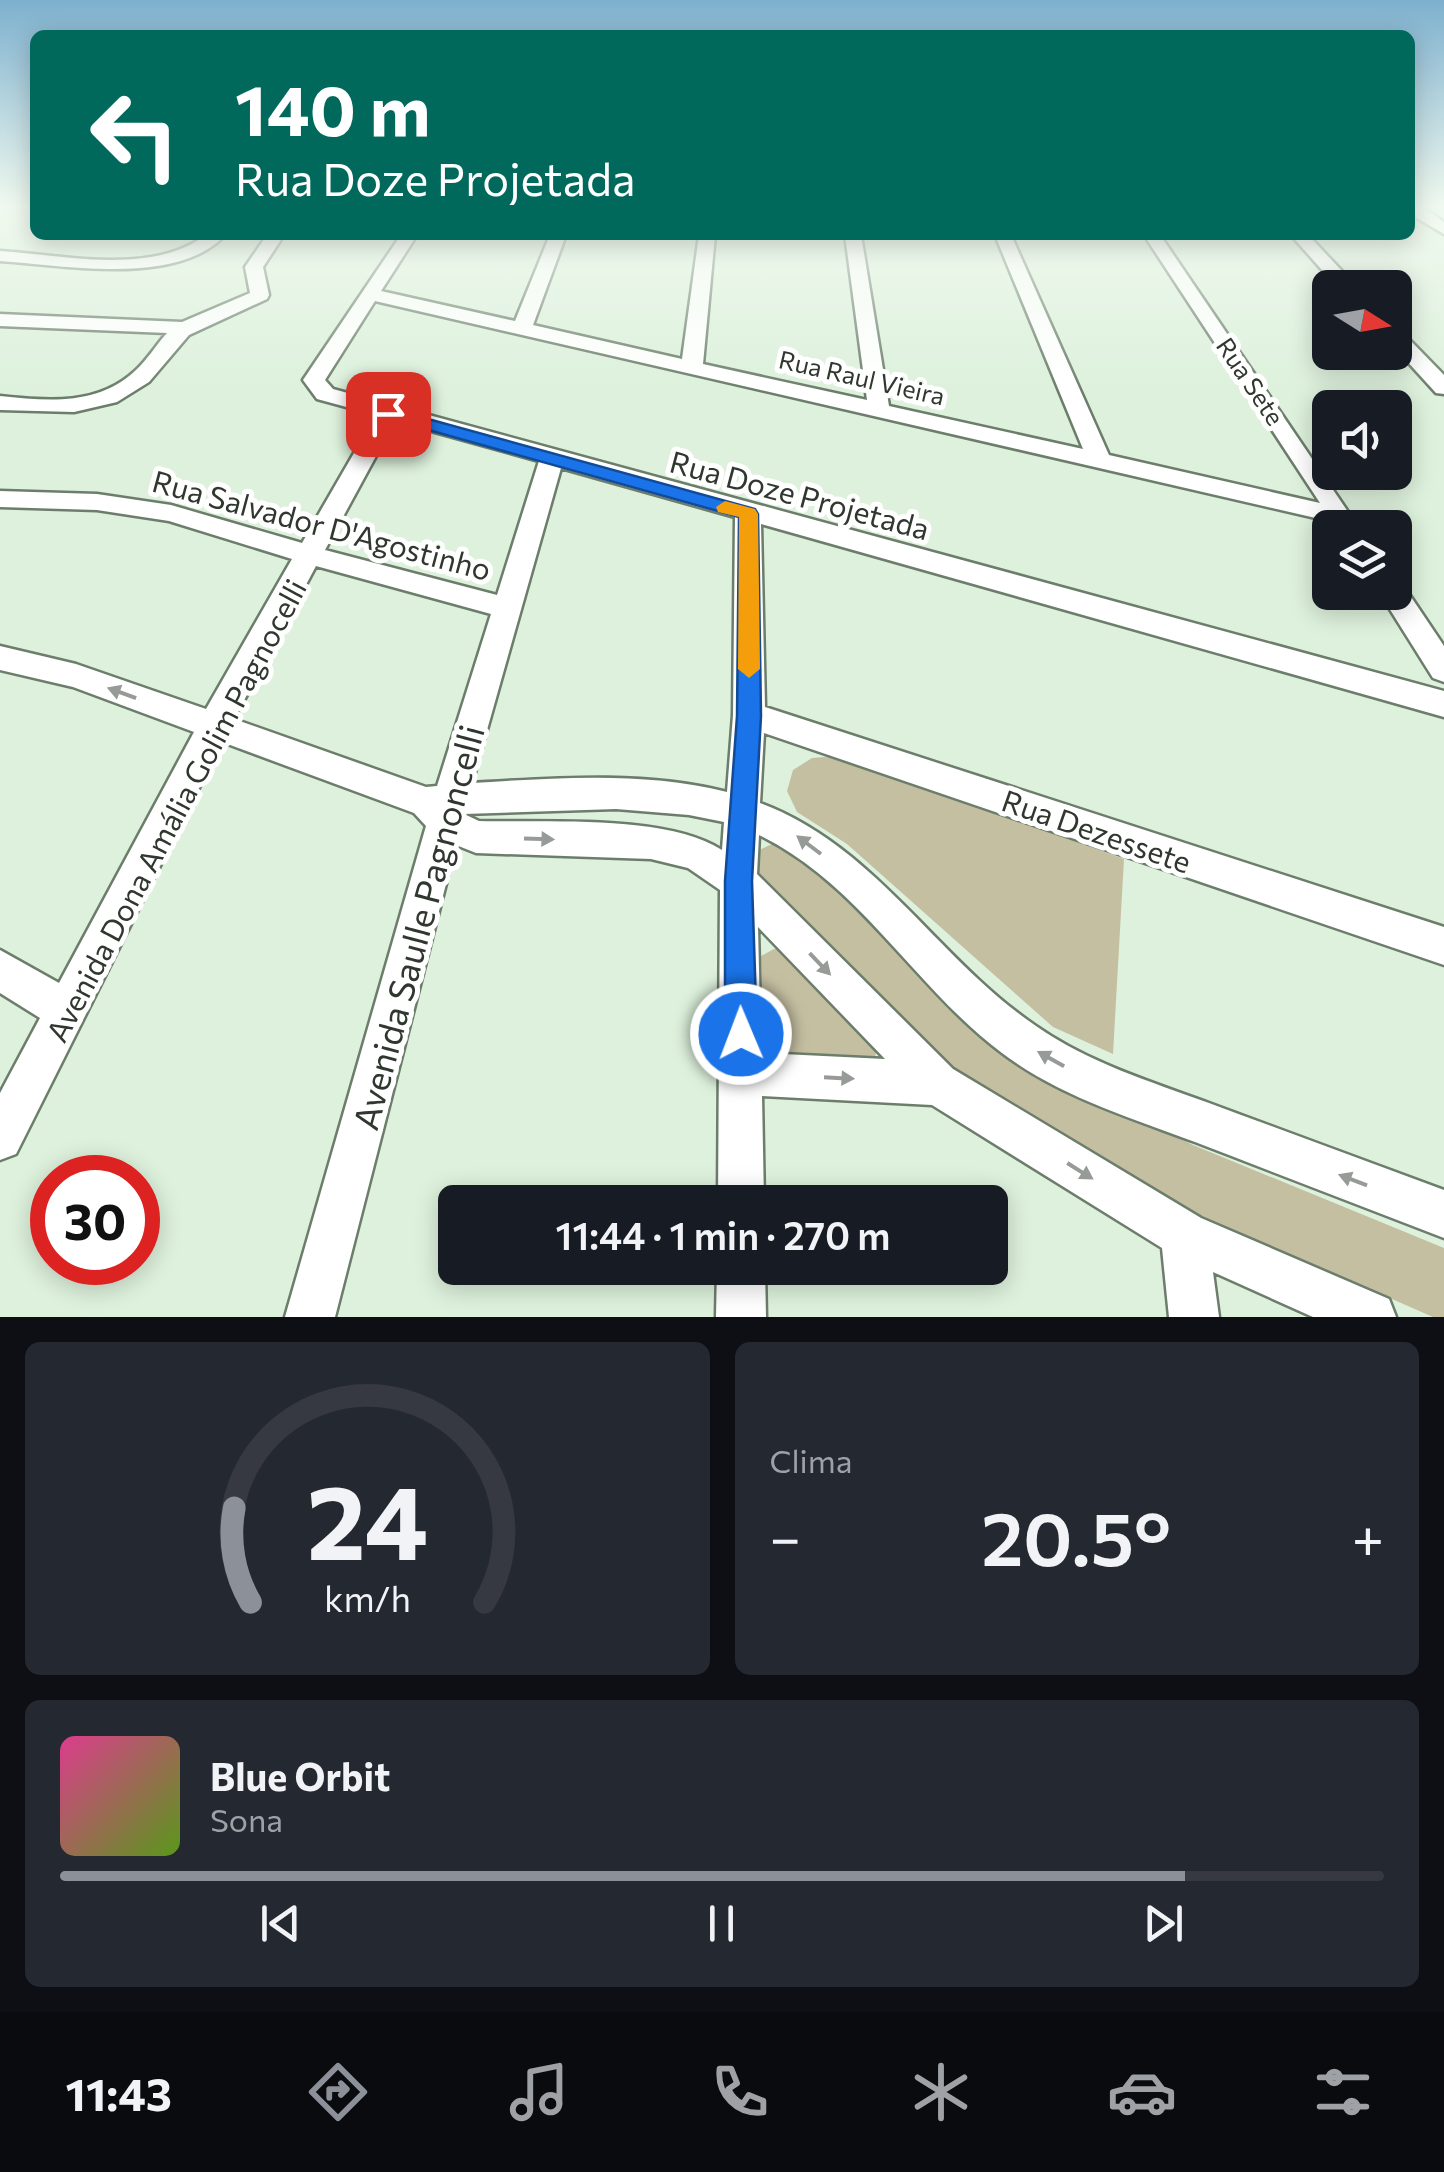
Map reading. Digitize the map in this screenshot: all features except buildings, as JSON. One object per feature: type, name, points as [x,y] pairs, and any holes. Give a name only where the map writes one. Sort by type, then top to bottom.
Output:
[{"type":"street","points":[[0,320],[185,328],[243,306],[260,295],[255,266]]},
{"type":"street","name":"Rua Doze Projetada","points":[[389,266],[314,380],[325,394],[1444,704]]},
{"type":"street","points":[[523,326],[546,266]]},
{"type":"street","points":[[692,365],[703,266]]},
{"type":"street","points":[[858,266],[879,410]]},
{"type":"street","points":[[1017,266],[1100,461]]},
{"type":"street","name":"Rua Sete","points":[[1173,266],[1338,510]]},
{"type":"street","name":"Rua Raul Vieira","points":[[370,294],[692,365],[1312,514]]},
{"type":"street","points":[[0,403],[66,408],[104,400],[141,378],[185,328]]},
{"type":"street","points":[[1412,354],[1444,388]]},
{"type":"street","name":"Avenida Dona Amália Golim Pagnocelli","points":[[0,1138],[214,726],[388,414]]},
{"type":"street","name":"Avenida Saulle Pagnoncelli","points":[[310,1317],[440,808],[552,459]]},
{"type":"street","name":"Rua Salvador D'Agostinho","points":[[0,500],[136,506],[507,608]]},
{"type":"street","points":[[741,1185],[738,881],[749,716],[748,514]]},
{"type":"street","points":[[1405,610],[1444,670]]},
{"type":"street","points":[[0,658],[76,676],[440,808],[476,837],[650,843],[696,853],[738,881],[938,1084],[1184,1235],[1371,1317]]},
{"type":"street","name":"Rua Dezessete","points":[[749,716],[1444,946]]},
{"type":"street","points":[[440,808],[642,794],[701,799],[744,810],[794,833],[848,875],[981,1008],[1044,1056],[1109,1088],[1444,1214]]},
{"type":"street","points":[[0,970],[65,1010]]},
{"type":"street","points":[[742,1073],[938,1084]]},
{"type":"street","points":[[1184,1235],[1194,1317]]},
{"type":"street","points":[[740,1317],[741,1285]]},
{"type":"shaded area","points":[[812,758],[846,759],[1124,859],[1113,1054],[1053,1027],[847,844],[797,812],[787,791],[793,770]]},
{"type":"shaded area","points":[[776,842],[822,867],[1043,1070],[1193,1145],[1444,1248],[1444,1317],[1433,1317],[1191,1211],[1026,1124],[948,1068],[760,878],[756,872],[757,851]]},
{"type":"shaded area","points":[[780,949],[878,1047],[873,1063],[770,1056],[764,1045],[761,956]]},
{"type":"slow traffic","points":[[725,507],[748,514],[749,669]]},
{"type":"route","points":[[388,414],[748,514],[749,716],[738,881],[741,1034]]}]
